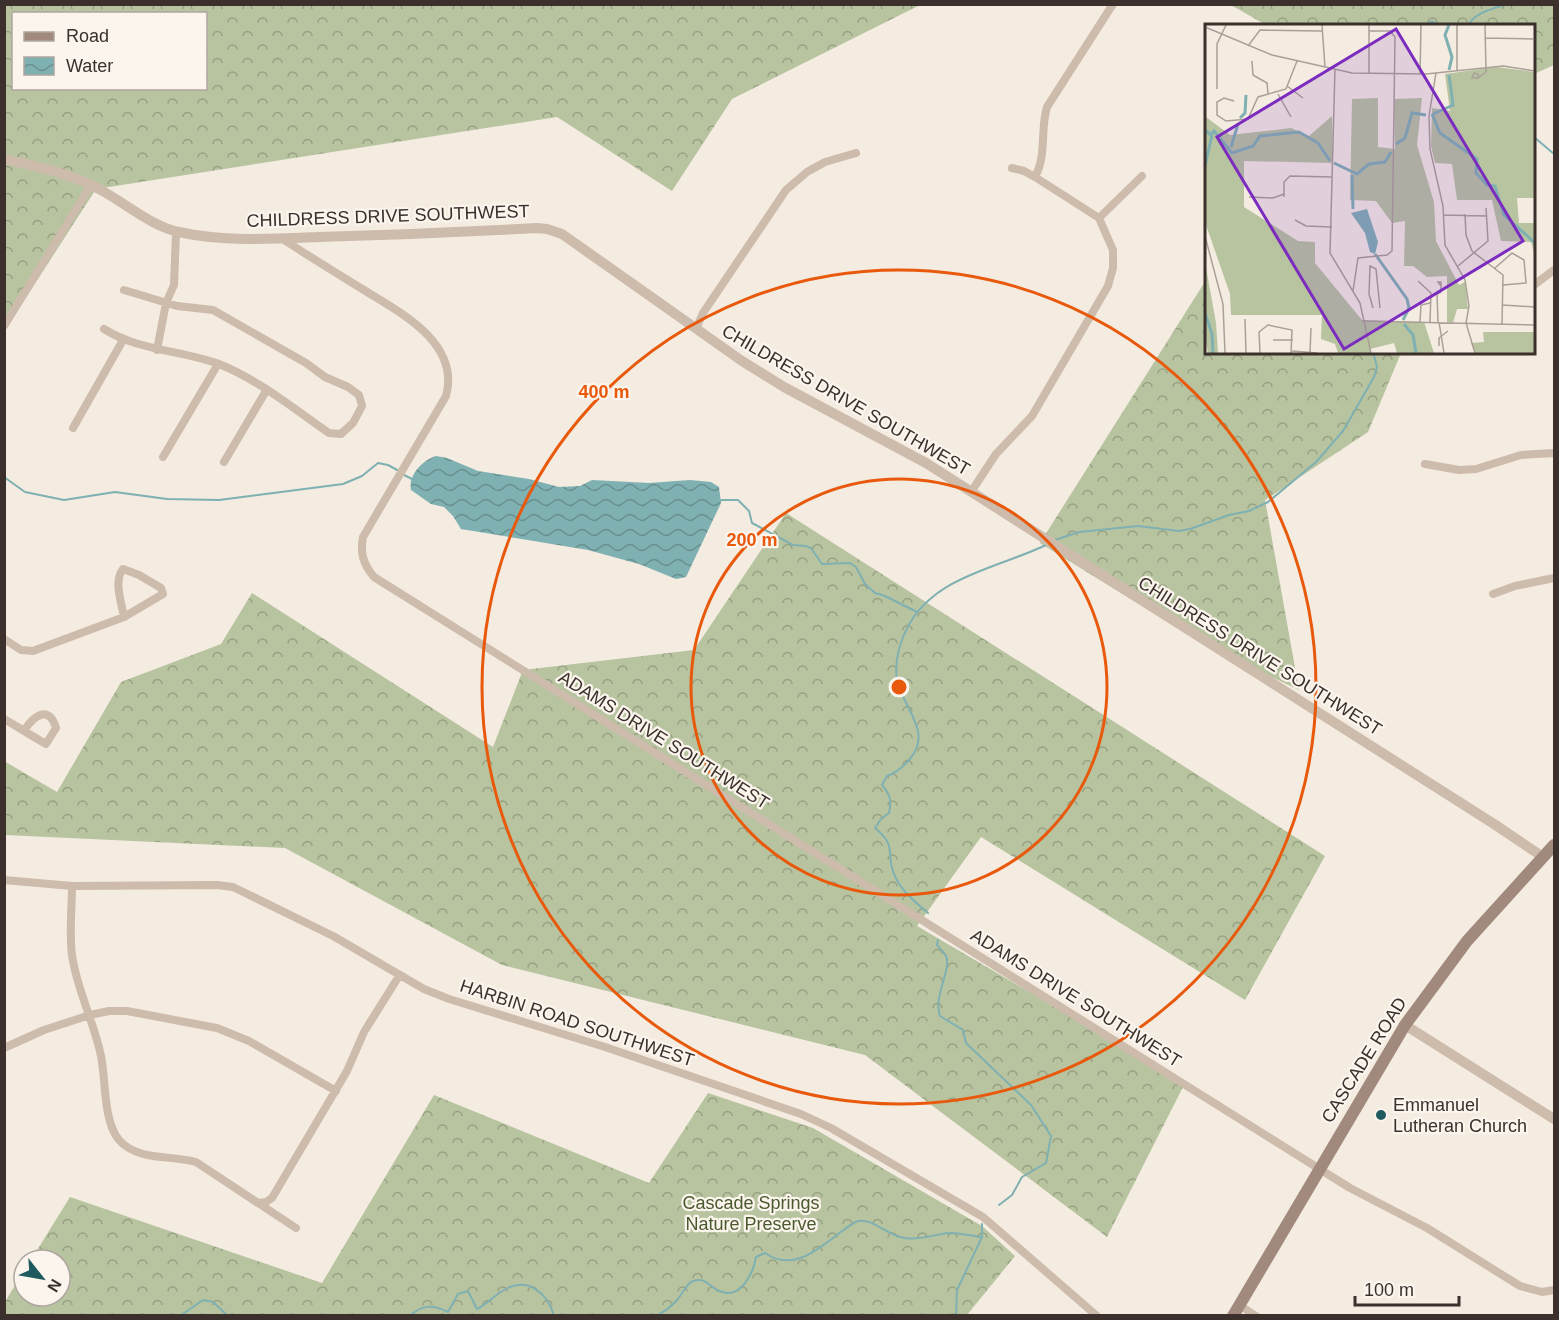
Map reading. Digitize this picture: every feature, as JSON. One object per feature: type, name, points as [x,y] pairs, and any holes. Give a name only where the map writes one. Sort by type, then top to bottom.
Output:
[{"type":"main road","name":"CASCADE ROAD","points":[[1236,1310],[1405,1025],[1467,941],[1554,845]]},
{"type":"street","points":[[1035,177],[1043,159],[1043,123],[1047,106],[1113,4]]},
{"type":"street","points":[[696,329],[703,313],[786,190],[816,167],[856,153]]},
{"type":"street","name":"CHILDRESS DRIVE SOUTHWEST","points":[[4,159],[69,176],[92,185],[158,225],[176,232],[195,235],[281,238],[548,228],[562,234],[696,329],[784,387],[913,456],[1543,857]]},
{"type":"street","points":[[971,492],[996,454],[1032,416],[1108,286],[1113,268],[1113,250],[1099,218],[1035,177],[1012,168]]},
{"type":"street","points":[[1099,218],[1142,177]]},
{"type":"street","points":[[4,326],[92,185]]},
{"type":"street","points":[[157,350],[166,303],[174,285],[176,232]]},
{"type":"street","name":"ADAMS DRIVE SOUTHWEST","points":[[281,238],[414,321],[434,343],[448,370],[449,383],[446,396],[363,537],[361,548],[363,559],[374,577],[1350,1188],[1427,1228],[1520,1286],[1542,1292],[1554,1290]]},
{"type":"street","points":[[1535,284],[1554,270]]},
{"type":"street","points":[[104,329],[123,340],[218,364],[247,378],[329,433],[341,434],[353,423],[362,406],[359,395],[348,387],[325,377],[306,363],[213,310],[166,303],[124,290]]},
{"type":"street","points":[[73,428],[123,340]]},
{"type":"street","points":[[163,457],[218,364]]},
{"type":"street","points":[[224,462],[266,391]]},
{"type":"street","points":[[1425,464],[1459,470],[1476,469],[1521,455],[1554,453]]},
{"type":"street","points":[[4,639],[21,650],[33,651],[124,617],[163,594],[161,588],[123,569],[118,585],[124,617]]},
{"type":"street","points":[[1493,594],[1515,586],[1554,578]]},
{"type":"street","points":[[4,719],[24,731]]},
{"type":"street","name":"HARBIN ROAD SOUTHWEST","points":[[4,880],[72,886],[217,885],[233,887],[333,936],[424,989],[449,999],[605,1047],[801,1114],[831,1128],[983,1217],[1097,1316]]},
{"type":"street","points":[[72,886],[72,956],[101,1057],[110,1122],[120,1141],[140,1154],[181,1158],[196,1162],[296,1228]]},
{"type":"street","points":[[257,1203],[266,1202],[272,1198],[336,1091],[364,1032],[399,975]]},
{"type":"street","points":[[4,1048],[44,1030],[90,1015],[109,1011],[127,1011],[217,1028],[249,1041],[336,1091]]},
{"type":"street","points":[[1405,1025],[1554,1119]]},
{"type":"street","points":[[1236,1310],[1256,1316]]},
{"type":"green space","points":[[5,5],[920,5],[732,99],[672,191],[557,117],[96,189],[5,330]]},
{"type":"green space","points":[[1231,5],[1554,5],[1554,65],[1535,74],[1535,24],[1264,24]]},
{"type":"green space","points":[[1205,282],[1205,354],[1401,354],[1368,432],[1265,500],[1299,690],[1208,647],[1040,543]]},
{"type":"green space","points":[[786,513],[1325,856],[1245,1000],[981,837],[917,926],[1185,1083],[1107,1237],[865,1055],[502,965],[285,848],[5,835],[4,761],[57,792],[121,682],[221,644],[252,593],[493,747],[523,670],[694,650]]},
{"type":"green space","name":"Cascade Springs Nature Preserve","points":[[708,1093],[813,1128],[982,1226],[1015,1256],[967,1315],[5,1315],[5,1302],[12,1290],[12,1308],[72,1308],[72,1248],[38,1248],[70,1197],[322,1283],[434,1095],[649,1183]]},
{"type":"water","points":[[436,456],[447,458],[478,471],[529,479],[559,487],[580,486],[592,480],[649,483],[690,480],[711,482],[719,487],[721,503],[686,577],[676,579],[639,564],[588,550],[461,529],[444,507],[431,504],[411,490],[414,474],[426,461]]},
{"type":"waterway","points":[[1469,24],[1480,14],[1507,4]]},
{"type":"waterway","points":[[1427,24],[1432,21],[1437,24]]},
{"type":"waterway","points":[[1535,138],[1554,154]]},
{"type":"waterway","points":[[1055,540],[1079,532],[1138,526],[1179,531],[1249,511],[1268,502],[1316,462],[1343,431],[1374,377],[1377,367],[1374,354]]},
{"type":"waterway","points":[[4,477],[25,492],[64,500],[115,492],[167,499],[219,500],[343,484],[362,476],[378,463],[399,471]]},
{"type":"waterway","points":[[404,475],[412,479]]},
{"type":"waterway","points":[[721,500],[738,500],[749,511],[752,523],[793,545],[811,548],[822,564],[850,563],[856,567],[865,584],[875,593],[917,612]]},
{"type":"waterway","points":[[928,913],[900,885],[894,874],[889,845],[875,828],[890,809],[890,798],[882,785],[887,776],[899,770],[909,760],[919,740],[915,720],[897,680],[896,665],[903,636],[922,607],[954,583],[1048,544]]},
{"type":"waterway","points":[[938,940],[937,945],[947,961],[939,1000],[940,1016],[963,1030],[966,1043],[1031,1105],[1051,1136],[1046,1163],[1022,1177],[1012,1195],[999,1205]]},
{"type":"waterway","points":[[656,1316],[673,1304],[686,1286],[693,1281],[703,1281],[725,1293],[732,1292],[744,1284],[752,1271],[756,1257],[765,1253],[786,1260],[806,1256],[858,1221],[869,1222],[904,1238],[915,1239],[950,1233],[982,1237]]},
{"type":"waterway","points":[[956,1316],[957,1290],[982,1237],[982,1224]]},
{"type":"waterway","points":[[410,1316],[419,1309],[428,1307],[448,1312],[458,1294],[468,1291],[477,1309],[504,1290],[521,1285],[528,1286],[542,1294],[554,1316]]},
{"type":"waterway","points":[[180,1316],[203,1300],[213,1302],[228,1316]]},
{"type":"place","name":"Emmanuel Lutheran Church","points":[[1381,1115]]}]
